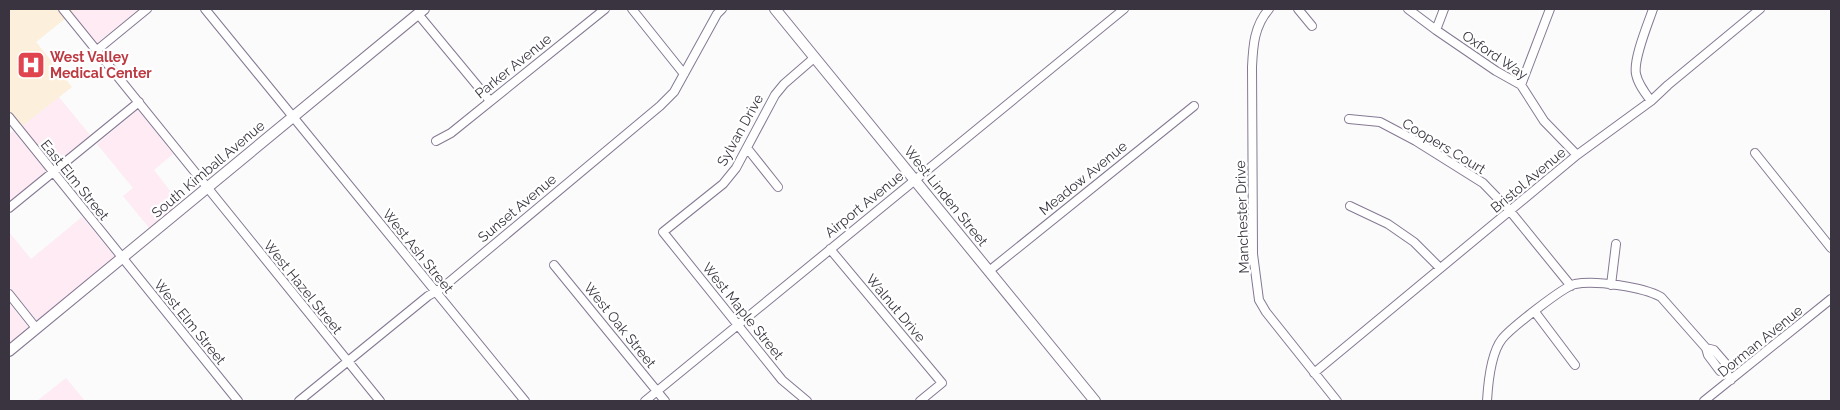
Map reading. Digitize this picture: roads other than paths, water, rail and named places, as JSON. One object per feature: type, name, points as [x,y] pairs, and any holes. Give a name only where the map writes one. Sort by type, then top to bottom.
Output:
[{"type":"street","name":"West Hazel Street","points":[[63,9],[380,401]]},
{"type":"street","points":[[96,50],[147,9]]},
{"type":"street","name":"West Ash Street","points":[[205,9],[525,401]]},
{"type":"street","name":"Parker Avenue","points":[[436,140],[451,133],[604,9]]},
{"type":"street","points":[[632,9],[684,74]]},
{"type":"street","name":"Sunset Avenue","points":[[299,401],[435,292],[660,106],[674,92],[717,14],[722,9]]},
{"type":"street","name":"West Linden Street","points":[[774,9],[1095,401]]},
{"type":"street","name":"Airport Avenue","points":[[644,401],[1122,9]]},
{"type":"street","name":"Manchester Drive","points":[[1269,9],[1260,19],[1254,41],[1252,134],[1253,254],[1259,300],[1266,312],[1337,401]]},
{"type":"street","points":[[1298,9],[1312,26]]},
{"type":"street","name":"Oxford Way","points":[[1408,9],[1496,72],[1521,85],[1544,121],[1577,155]]},
{"type":"street","points":[[1436,30],[1444,9]]},
{"type":"street","points":[[1521,85],[1550,9]]},
{"type":"street","points":[[1651,101],[1641,87],[1635,73],[1639,50],[1653,9]]},
{"type":"street","name":"Bristol Avenue","points":[[1314,373],[1577,155],[1651,101],[1760,9]]},
{"type":"street","points":[[421,11],[490,101]]},
{"type":"street","name":"South Kimball Avenue","points":[[9,351],[421,11]]},
{"type":"street","name":"Sylvan Drive","points":[[663,232],[723,184],[736,168],[775,95],[784,84],[814,58]]},
{"type":"street","points":[[9,208],[139,102]]},
{"type":"street","name":"Meadow Avenue","points":[[989,271],[1194,106]]},
{"type":"street","name":"East Elm Street","points":[[9,117],[122,258]]},
{"type":"street","name":"Coopers Court","points":[[1349,119],[1380,122],[1483,183],[1510,211],[1571,286]]},
{"type":"street","points":[[747,148],[778,187]]},
{"type":"street","points":[[1755,153],[1831,248]]},
{"type":"street","points":[[1350,206],[1388,224],[1408,238],[1440,268]]},
{"type":"street","name":"West Maple Street","points":[[663,232],[782,380],[807,401]]},
{"type":"street","points":[[1611,285],[1616,244]]},
{"type":"street","name":"Walnut Drive","points":[[830,249],[942,382],[920,401]]},
{"type":"street","name":"West Elm Street","points":[[122,258],[238,401]]},
{"type":"street","name":"West Oak Street","points":[[554,265],[665,401]]},
{"type":"street","points":[[1488,401],[1488,388],[1495,355],[1502,339],[1556,294],[1571,286],[1611,285],[1640,289],[1661,297],[1706,348],[1714,350],[1727,365],[1725,370],[1732,380]]},
{"type":"street","points":[[9,294],[36,328]]},
{"type":"street","name":"Dorman Avenue","points":[[1704,401],[1831,299]]},
{"type":"street","points":[[1535,312],[1575,365]]},
{"type":"place","name":"West Valley Medical Center","points":[[31,65]]}]
